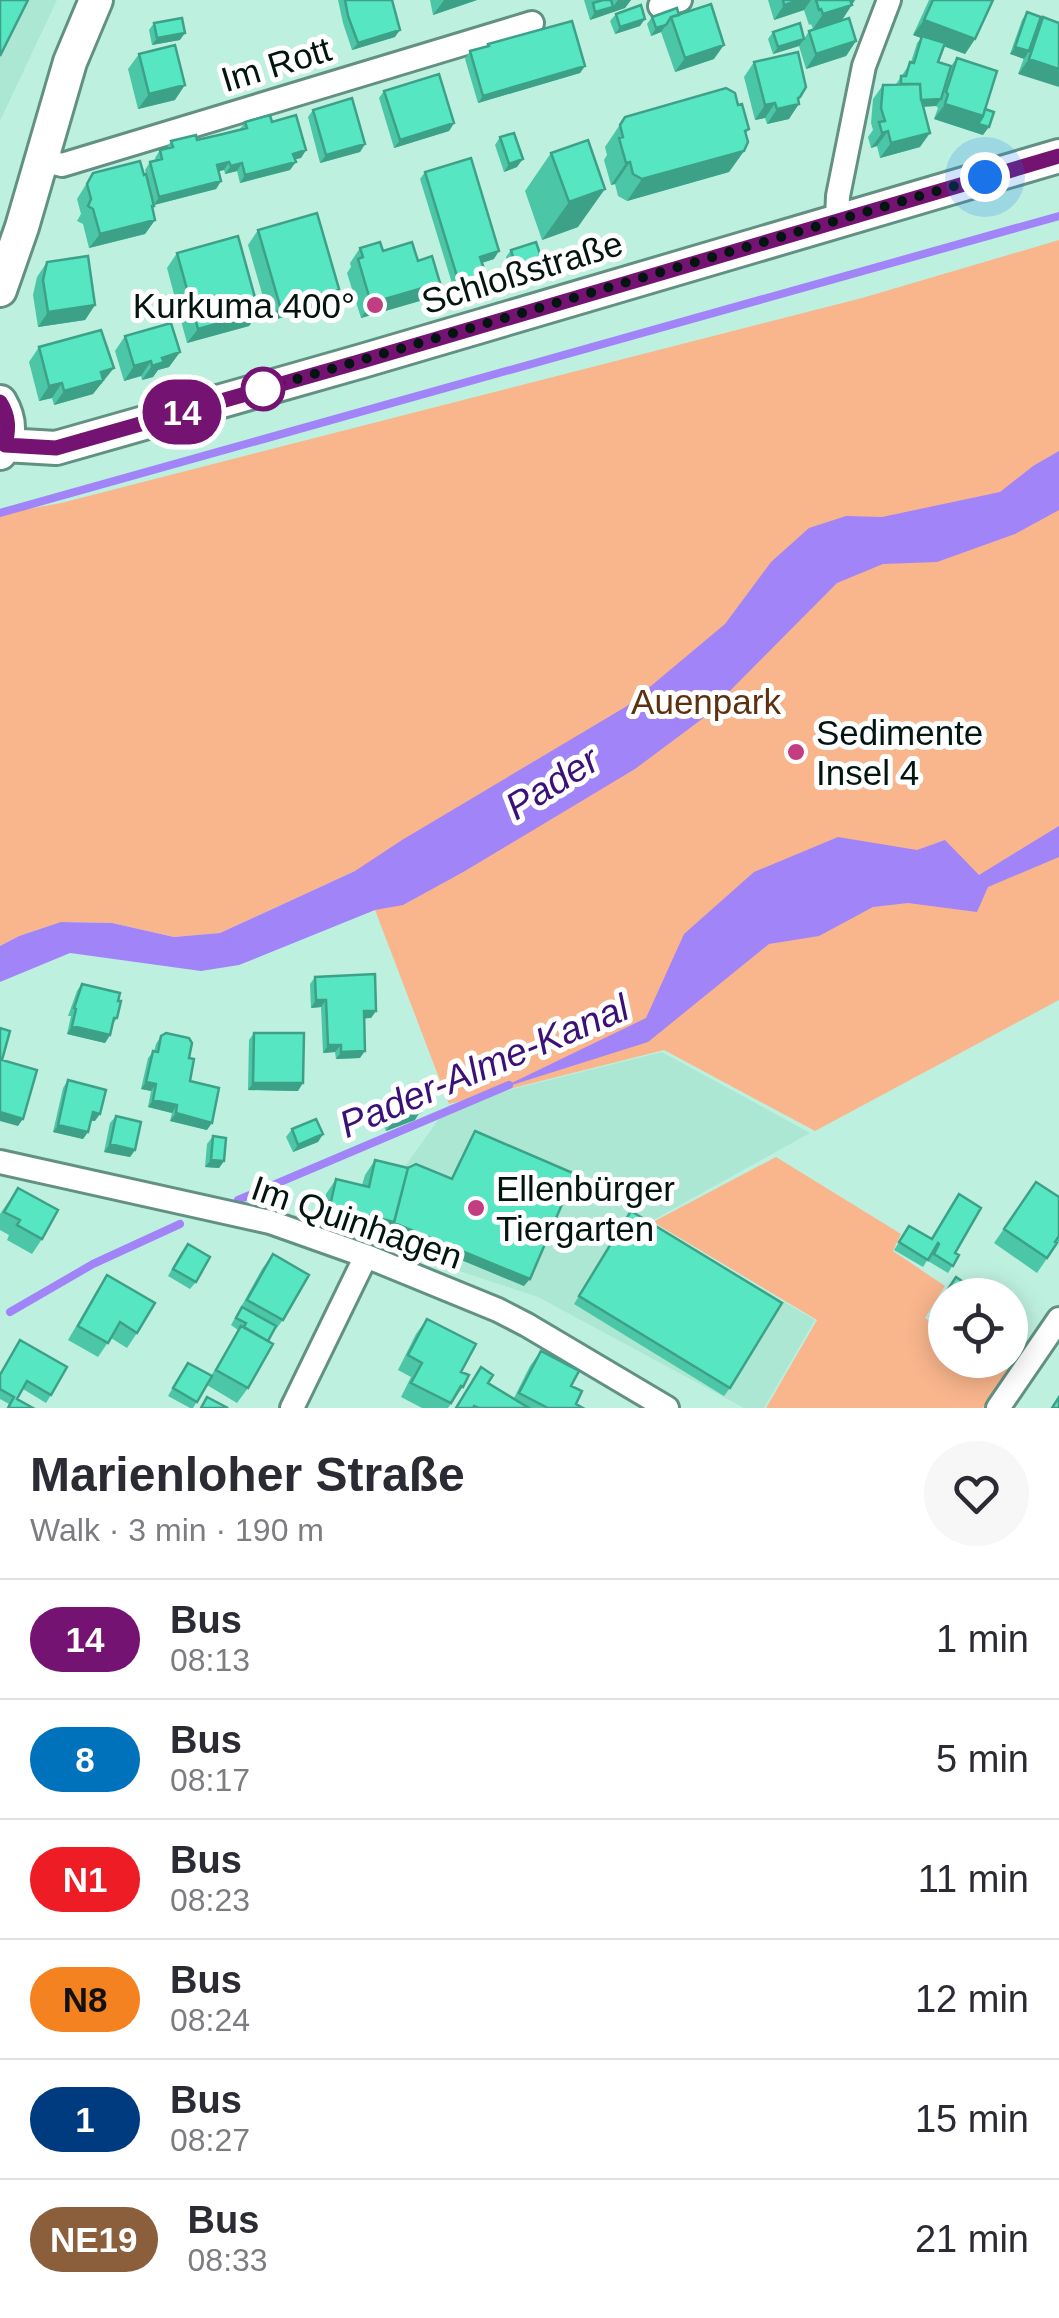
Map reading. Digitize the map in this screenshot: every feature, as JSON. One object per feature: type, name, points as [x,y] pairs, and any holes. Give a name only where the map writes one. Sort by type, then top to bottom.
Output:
[{"type":"street","points":[[0,290],[70,62],[96,0]]},
{"type":"street","points":[[837,220],[838,196],[864,66],[890,0]]},
{"type":"street","name":"Im Rott","points":[[41,160],[62,165],[532,23]]},
{"type":"street","name":"Schloßstraße","points":[[0,402],[8,418],[2,449],[56,448],[1059,156]]},
{"type":"street","name":"Im Quinhagen","points":[[0,1162],[270,1222],[366,1256],[527,1324],[668,1408]]},
{"type":"street","points":[[292,1408],[366,1256]]},
{"type":"street","points":[[998,1408],[1059,1319]]},
{"type":"shaded area","points":[[0,0],[57,0],[0,121]]},
{"type":"shaded area","points":[[662,1052],[810,1133],[648,1223],[815,1320],[764,1408],[744,1408],[538,1297],[384,1246],[400,1173],[449,1105]]},
{"type":"green space","name":"Auenpark","points":[[1059,240],[1059,1000],[815,1131],[664,1050],[449,1104],[375,910],[355,871],[220,933],[174,937],[112,923],[62,922],[0,946],[0,514],[61,503],[862,298]]},
{"type":"green space","points":[[776,1157],[901,1234],[893,1251],[933,1278],[928,1278],[925,1318],[928,1378],[1003,1378],[983,1408],[766,1408],[817,1320],[653,1222]]},
{"type":"water","name":"Pader","points":[[1059,451],[1059,510],[1015,534],[937,562],[883,564],[837,583],[702,719],[635,769],[403,905],[375,910],[239,965],[201,971],[70,953],[0,982],[0,946],[61,922],[112,923],[174,937],[220,933],[355,871],[627,706],[725,624],[771,562],[809,528],[846,516],[882,517],[1000,492]]},
{"type":"water","points":[[1059,826],[1059,857],[988,887],[977,912],[908,903],[873,907],[819,936],[769,944],[648,1042],[499,1089],[646,1018],[684,934],[754,872],[838,837],[917,850],[945,840],[979,875]]},
{"type":"building","points":[[0,0],[28,0],[0,56]]},
{"type":"building","points":[[345,0],[392,0],[400,30],[358,43]]},
{"type":"building","points":[[611,0],[613,7],[595,12],[593,3]]},
{"type":"building","points":[[816,0],[850,0],[852,5],[823,14]]},
{"type":"building","points":[[933,0],[993,0],[975,39],[924,20]]},
{"type":"building","points":[[711,4],[724,45],[685,58],[671,17]]},
{"type":"building","points":[[641,5],[645,19],[620,27],[616,14]]},
{"type":"building","points":[[677,8],[679,15],[656,28],[652,17]]},
{"type":"building","points":[[1027,12],[1041,17],[1029,51],[1015,47]]},
{"type":"building","points":[[1043,17],[1059,23],[1059,69],[1029,59]]},
{"type":"building","points":[[182,18],[185,33],[157,38],[154,23]]},
{"type":"building","points":[[849,18],[856,41],[816,54],[809,31]]},
{"type":"building","points":[[572,21],[585,66],[483,96],[470,51]]},
{"type":"building","points":[[800,23],[804,39],[778,47],[773,32]]},
{"type":"building","points":[[922,36],[945,43],[938,62],[951,66],[941,99],[921,100],[920,84],[901,84],[901,76],[906,76],[910,62],[914,63]]},
{"type":"building","points":[[175,45],[185,85],[149,94],[139,54]]},
{"type":"building","points":[[798,52],[806,87],[798,98],[799,104],[777,109],[775,103],[765,105],[754,62]]},
{"type":"building","points":[[957,58],[997,71],[983,116],[945,104]]},
{"type":"building","points":[[439,74],[454,123],[400,140],[384,91]]},
{"type":"building","points":[[920,84],[930,133],[891,143],[888,131],[882,133],[879,122],[885,121],[881,108],[883,85]]},
{"type":"building","points":[[726,88],[735,93],[738,105],[742,104],[749,129],[745,131],[748,142],[744,151],[642,179],[633,174],[619,138],[623,137],[620,125],[625,117]]},
{"type":"building","points":[[352,98],[365,144],[326,155],[313,110]]},
{"type":"building","points":[[985,109],[994,112],[989,127],[978,124]]},
{"type":"building","points":[[270,115],[272,122],[296,115],[306,150],[293,154],[296,162],[245,175],[242,163],[217,165],[221,181],[159,197],[150,162],[162,159],[160,150],[173,147],[171,141],[196,135],[197,140],[247,128],[245,122]]},
{"type":"building","points":[[514,133],[523,159],[509,164],[500,137]]},
{"type":"building","points":[[588,140],[605,189],[569,202],[551,153]]},
{"type":"building","points":[[471,158],[499,251],[480,257],[487,278],[460,286],[425,172]]},
{"type":"building","points":[[140,161],[155,220],[100,234],[93,209],[88,206],[91,199],[87,184],[93,173]]},
{"type":"building","points":[[317,213],[339,289],[280,306],[258,230]]},
{"type":"building","points":[[238,236],[259,312],[198,329],[177,253]]},
{"type":"building","points":[[380,242],[383,251],[412,242],[418,261],[432,256],[440,283],[371,303],[358,259],[363,257],[360,248]]},
{"type":"building","points":[[536,242],[543,263],[517,271],[511,250]]},
{"type":"building","points":[[88,256],[95,305],[48,312],[43,280],[47,262]]},
{"type":"building","points":[[171,323],[180,352],[152,366],[151,361],[134,366],[125,336]]},
{"type":"building","points":[[101,330],[114,368],[101,372],[103,380],[64,391],[62,383],[49,386],[39,347]]},
{"type":"building","points":[[375,974],[376,1011],[364,1011],[365,1051],[341,1052],[341,1045],[328,1045],[326,1000],[316,1000],[315,977]]},
{"type":"building","points":[[82,984],[120,993],[110,1035],[72,1026]]},
{"type":"building","points":[[0,1028],[10,1031],[2,1060],[37,1070],[23,1119],[0,1112]]},
{"type":"building","points":[[166,1033],[189,1038],[192,1043],[190,1081],[219,1088],[212,1123],[176,1113],[177,1105],[153,1100],[156,1084],[146,1082],[153,1051],[158,1052],[161,1036]]},
{"type":"building","points":[[254,1033],[304,1033],[303,1083],[253,1083]]},
{"type":"building","points":[[68,1080],[106,1090],[100,1114],[93,1112],[88,1132],[58,1125]]},
{"type":"building","points":[[414,1096],[420,1112],[391,1124],[385,1108]]},
{"type":"building","points":[[116,1116],[141,1122],[135,1150],[110,1144]]},
{"type":"building","points":[[316,1119],[323,1134],[298,1145],[292,1129]]},
{"type":"building","name":"Ellenbürger Tiergarten","points":[[475,1131],[575,1174],[530,1279],[394,1223],[408,1168],[416,1164],[452,1179]]},
{"type":"building","points":[[213,1136],[226,1138],[224,1161],[211,1160]]},
{"type":"building","points":[[375,1160],[408,1168],[394,1222],[330,1206],[336,1179],[369,1187]]},
{"type":"building","points":[[1036,1182],[1059,1197],[1059,1236],[1047,1258],[1004,1229]]},
{"type":"building","points":[[18,1188],[58,1210],[42,1239],[17,1225],[20,1220],[4,1212]]},
{"type":"building","points":[[959,1194],[981,1208],[955,1253],[959,1255],[953,1266],[934,1254],[938,1243],[928,1260],[899,1242],[909,1226],[932,1239]]},
{"type":"building","points":[[631,1211],[782,1303],[730,1388],[579,1296]]},
{"type":"building","points":[[188,1244],[210,1257],[196,1282],[173,1269]]},
{"type":"building","points":[[273,1254],[309,1275],[283,1320],[247,1300]]},
{"type":"building","points":[[107,1275],[155,1303],[137,1333],[120,1322],[108,1343],[78,1326]]},
{"type":"building","points":[[242,1307],[276,1326],[268,1341],[236,1318]]},
{"type":"building","points":[[427,1319],[476,1344],[461,1372],[469,1375],[451,1403],[411,1383],[422,1363],[408,1355]]},
{"type":"building","points":[[241,1326],[273,1344],[248,1388],[216,1370]]},
{"type":"building","points":[[20,1340],[67,1367],[51,1395],[27,1381],[17,1399],[33,1408],[8,1408],[14,1397],[0,1389],[0,1375]]},
{"type":"building","points":[[541,1351],[579,1371],[571,1386],[582,1391],[576,1404],[583,1408],[548,1408],[519,1393]]},
{"type":"building","points":[[188,1363],[212,1376],[197,1402],[173,1388]]},
{"type":"building","points":[[481,1367],[493,1375],[488,1383],[529,1408],[456,1408]]},
{"type":"building","points":[[207,1397],[228,1408],[201,1408]]},
{"type":"waterway","points":[[0,513],[1059,216]]},
{"type":"waterway","name":"Pader-Alme-Kanal","points":[[238,1200],[509,1085]]},
{"type":"waterway","points":[[10,1312],[93,1264],[180,1224]]},
{"type":"bus line","name":"14","points":[[0,402],[8,418],[5,445],[56,448],[1059,156]]},
{"type":"place","name":"Kurkuma 400°","points":[[375,305]]},
{"type":"place","name":"Sedimente Insel 4","points":[[796,752]]},
{"type":"place","name":"Ellenbürger Tiergarten","points":[[476,1208]]},
{"type":"route","points":[[263,389],[985,177]]}]
